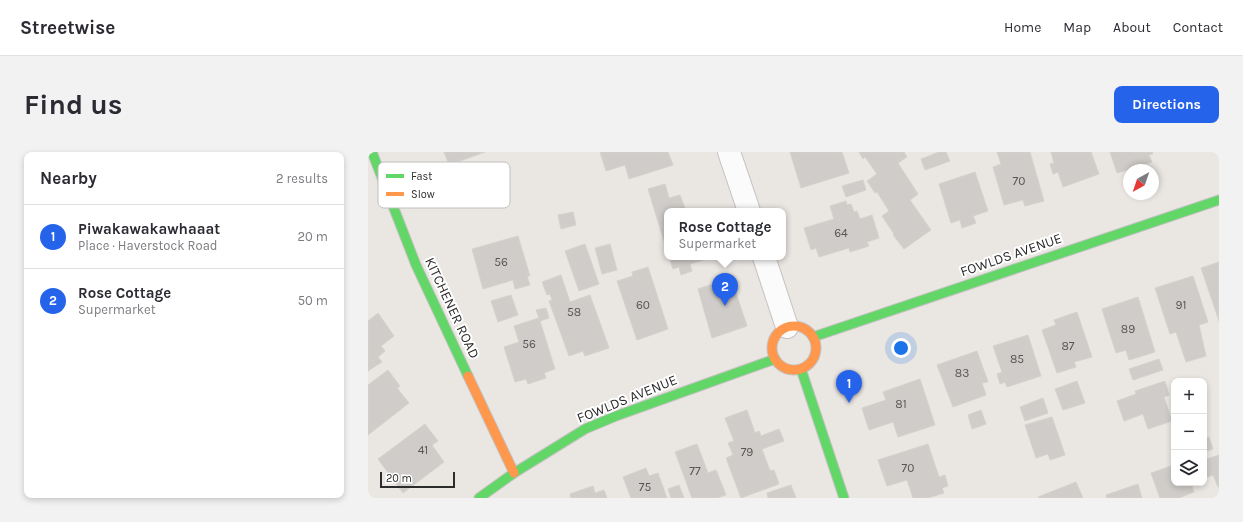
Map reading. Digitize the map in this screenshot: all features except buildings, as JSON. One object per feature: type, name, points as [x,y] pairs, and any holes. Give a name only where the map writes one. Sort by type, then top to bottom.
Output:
[{"type":"street","name":"KITCHENER ROAD","points":[[372,152],[378,167]]},
{"type":"street","points":[[729,152],[748,208]]},
{"type":"street","name":"FOWLDS AVENUE","points":[[813,337],[1219,200]]},
{"type":"street","name":"KITCHENER ROAD","points":[[394,208],[416,265],[514,473]]},
{"type":"street","points":[[765,260],[787,327]]},
{"type":"street","points":[[793,325],[805,328],[816,342],[815,355],[811,361],[801,369],[789,369],[783,367],[775,359],[772,353],[773,340],[781,329],[787,327],[793,325]]},
{"type":"street","name":"FOWLDS AVENUE","points":[[479,498],[514,473],[586,429],[616,416],[775,359]]},
{"type":"street","points":[[801,369],[844,498]]},
{"type":"traffic: fast","points":[[372,152],[378,167]]},
{"type":"traffic: fast","points":[[813,337],[1219,200]]},
{"type":"traffic: fast","points":[[394,208],[416,265],[468,376]]},
{"type":"traffic: fast","points":[[479,498],[514,473],[585,429],[616,416],[775,359]]},
{"type":"traffic: fast","points":[[801,369],[844,498]]},
{"type":"traffic: slow","points":[[790,326],[798,326],[810,332],[816,344],[816,348],[816,352],[810,364],[798,370],[790,370],[778,364],[772,352],[772,344],[778,332],[790,326]]},
{"type":"traffic: slow","points":[[468,376],[514,473]]},
{"type":"place","name":"Rose Cottage","points":[[725,306]]},
{"type":"place","name":"Piwakawakawhaaat","points":[[849,403]]}]
